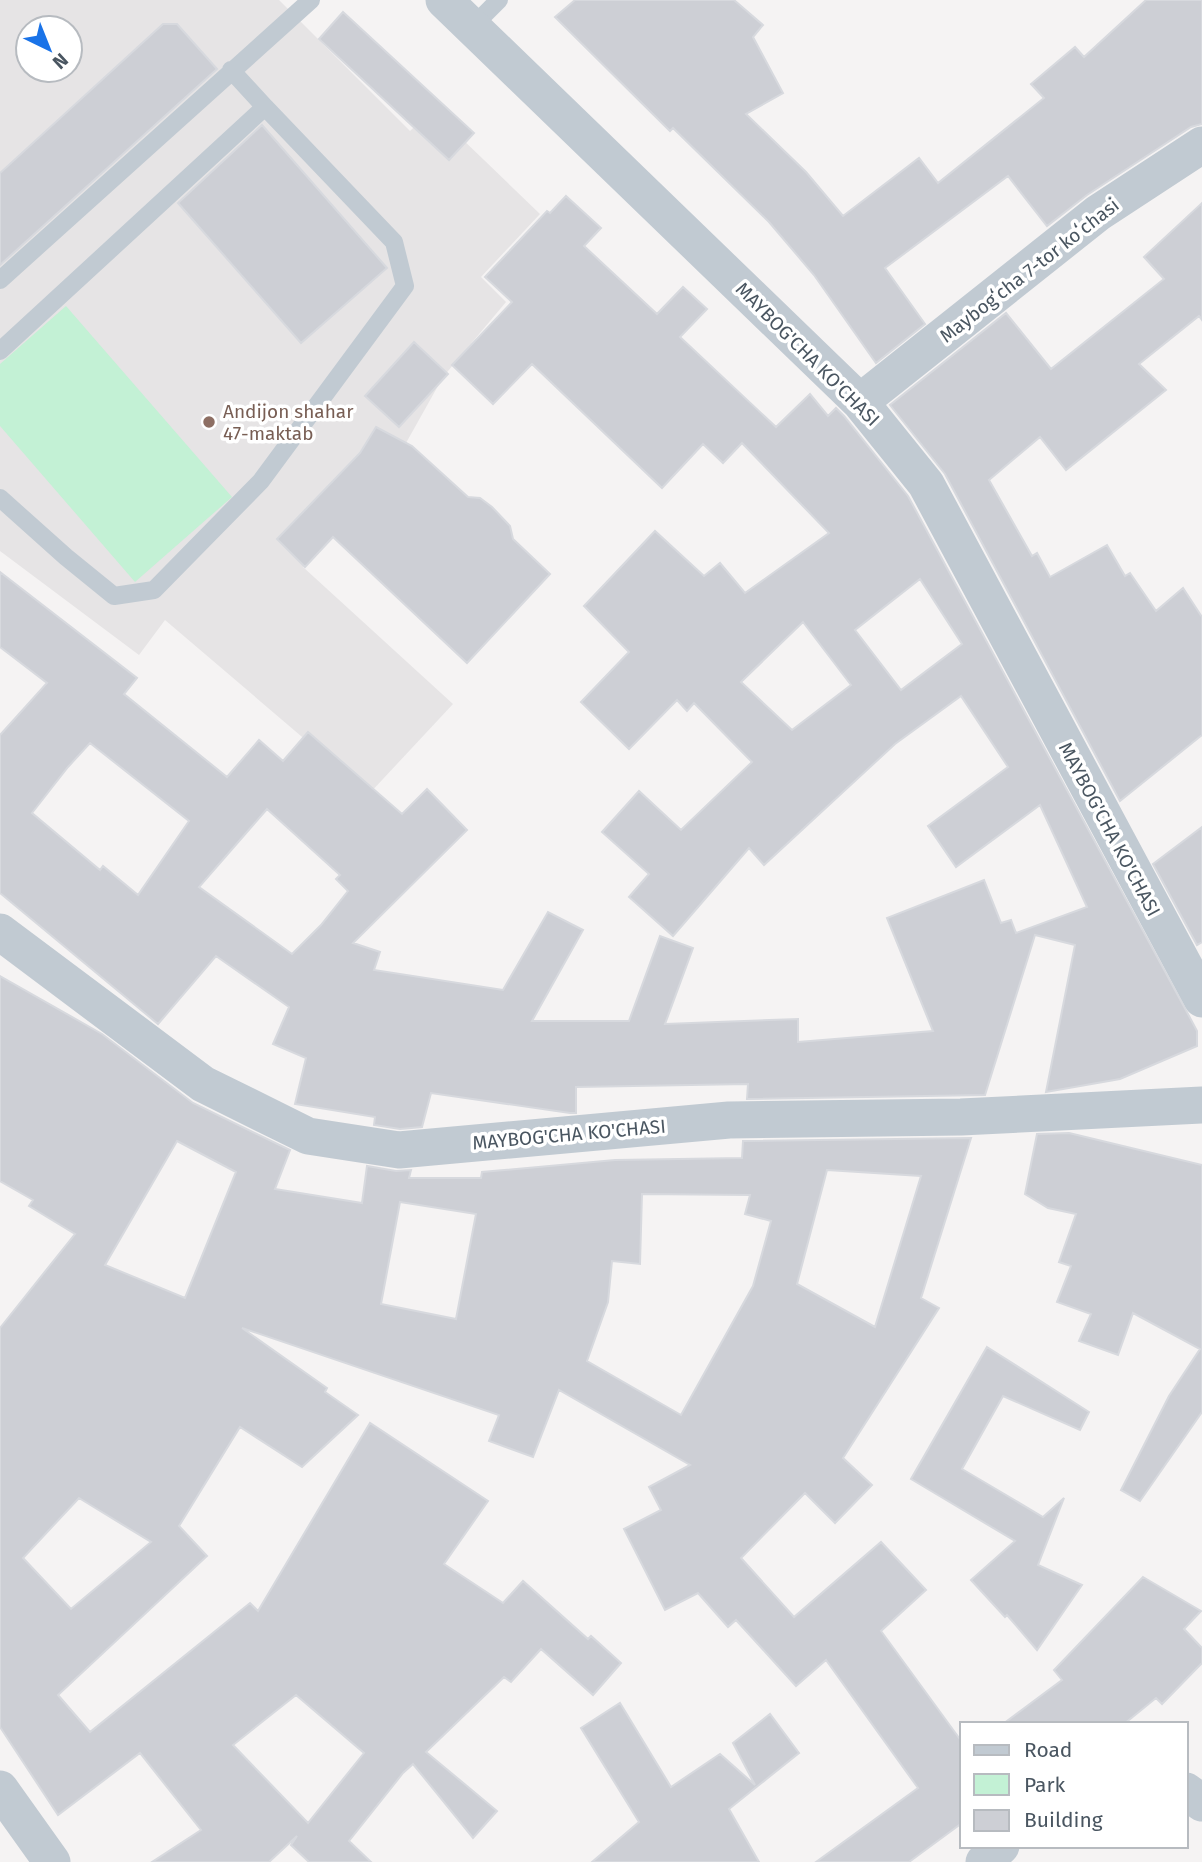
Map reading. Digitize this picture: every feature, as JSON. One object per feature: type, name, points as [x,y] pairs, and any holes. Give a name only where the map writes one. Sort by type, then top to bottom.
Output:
[{"type":"street","name":"MAYBOG'CHA KO'CHASI","points":[[444,0],[860,402],[926,484],[1202,999]]},
{"type":"street","name":"Maybogʻcha 7-tor koʻchasi","points":[[860,402],[1098,213],[1202,145]]},
{"type":"street","name":"MAYBOG'CHA KO'CHASI","points":[[0,932],[203,1084],[308,1136],[399,1150],[729,1120],[961,1117],[1202,1105]]},
{"type":"street","points":[[0,1789],[52,1862]]},
{"type":"street","points":[[984,1862],[999,1848]]},
{"type":"lane","points":[[0,280],[311,0]]},
{"type":"lane","points":[[472,27],[499,0]]},
{"type":"lane","points":[[0,498],[114,596],[153,590],[261,481],[405,286],[394,242],[231,70]]},
{"type":"lane","points":[[0,351],[265,107]]},
{"type":"shaded area","name":"Andijon shahar 47-maktab","points":[[0,0],[279,0],[410,131],[432,110],[540,214],[481,277],[506,302],[443,377],[392,468],[303,567],[453,704],[369,794],[165,620],[139,655],[0,551]]},
{"type":"green space","points":[[66,306],[232,497],[135,582],[0,426],[0,364]]},
{"type":"building","points":[[575,0],[734,0],[763,25],[753,37],[783,93],[746,114],[806,172],[843,216],[919,158],[938,183],[1044,98],[1031,84],[1075,47],[1084,57],[1146,0],[1202,0],[1202,124],[1191,127],[1087,195],[1047,226],[1008,176],[885,268],[925,324],[876,363],[814,275],[769,222],[673,128],[670,131],[555,17]]},
{"type":"building","points":[[343,12],[474,133],[449,160],[319,39]]},
{"type":"building","points":[[163,24],[177,24],[217,69],[0,265],[0,173]]},
{"type":"building","points":[[262,125],[387,268],[301,343],[178,203]]},
{"type":"building","points":[[566,196],[601,228],[584,246],[657,314],[683,287],[707,309],[680,337],[776,427],[810,394],[828,416],[836,408],[844,416],[908,496],[1197,1031],[1197,1046],[1120,1079],[1046,1092],[1075,945],[1035,935],[985,1095],[747,1099],[748,1084],[576,1087],[576,1113],[570,1113],[431,1093],[422,1127],[400,1129],[374,1125],[375,1117],[295,1104],[306,1058],[273,1044],[289,1007],[216,956],[158,1024],[0,893],[0,735],[47,683],[0,647],[0,572],[137,678],[124,694],[227,777],[259,740],[283,761],[308,732],[402,814],[427,789],[467,830],[353,943],[380,952],[374,970],[503,990],[548,912],[583,930],[532,1021],[629,1021],[660,936],[693,948],[665,1024],[798,1019],[798,1042],[933,1031],[887,918],[984,880],[1001,923],[1011,920],[1016,933],[1087,907],[1040,805],[956,867],[928,826],[1008,767],[961,696],[895,744],[764,865],[749,848],[673,936],[629,897],[649,874],[602,832],[639,791],[681,830],[752,762],[694,703],[687,711],[677,700],[629,749],[581,702],[629,652],[584,606],[655,531],[704,576],[720,563],[745,593],[829,533],[742,443],[723,463],[703,444],[662,488],[532,364],[493,404],[452,365],[512,302],[485,277],[547,211],[550,213]],"holes":[[[920,579],[962,644],[901,690],[855,630]],[[803,622],[851,685],[792,730],[741,682]],[[90,743],[189,821],[138,895],[103,866],[100,870],[32,813]],[[267,809],[340,875],[336,879],[348,891],[321,925],[292,954],[199,887]]]},
{"type":"building","points":[[1202,203],[1202,320],[1199,316],[1139,364],[1166,390],[1066,470],[1040,437],[989,480],[1032,556],[1037,553],[1050,577],[1107,545],[1125,576],[1130,573],[1156,611],[1183,588],[1202,617],[1202,735],[1120,801],[945,474],[890,405],[1006,313],[1051,369],[1164,279],[1144,257]]},
{"type":"building","points":[[414,342],[448,374],[399,427],[365,396]]},
{"type":"building","points":[[376,427],[412,446],[468,497],[480,498],[492,507],[510,526],[513,539],[550,574],[467,663],[333,537],[305,567],[277,539],[360,453]]},
{"type":"building","points":[[1202,827],[1202,942],[1197,945],[1153,864]]},
{"type":"building","points":[[0,976],[102,1034],[193,1103],[290,1150],[275,1189],[362,1203],[367,1166],[396,1171],[411,1170],[409,1178],[481,1178],[482,1172],[615,1160],[742,1158],[743,1141],[971,1138],[921,1298],[939,1308],[843,1458],[872,1485],[835,1523],[805,1493],[741,1558],[794,1617],[881,1542],[926,1590],[881,1631],[960,1739],[960,1824],[909,1862],[816,1862],[918,1788],[826,1660],[796,1686],[736,1620],[728,1627],[698,1593],[665,1610],[624,1529],[661,1510],[649,1487],[690,1465],[559,1390],[533,1457],[489,1441],[499,1415],[242,1328],[327,1388],[325,1392],[358,1415],[302,1467],[240,1427],[179,1526],[207,1556],[58,1695],[90,1732],[250,1603],[258,1611],[370,1423],[488,1501],[444,1564],[503,1603],[523,1581],[588,1639],[591,1636],[621,1663],[593,1695],[541,1649],[511,1682],[504,1677],[426,1752],[497,1811],[473,1838],[413,1764],[349,1841],[371,1862],[309,1862],[291,1845],[297,1836],[269,1862],[152,1862],[201,1830],[140,1753],[58,1815],[0,1727],[0,1328],[75,1234],[29,1206],[33,1200],[0,1181]],"holes":[[[177,1141],[236,1172],[185,1298],[105,1265]],[[827,1170],[921,1176],[875,1327],[797,1284]],[[642,1194],[750,1195],[745,1214],[771,1221],[753,1286],[681,1415],[587,1361],[608,1302],[612,1261],[640,1264]],[[400,1202],[476,1214],[456,1319],[381,1304]],[[79,1498],[151,1542],[71,1609],[23,1558]],[[296,1695],[364,1753],[308,1823],[233,1745]]]},
{"type":"building","points":[[1069,1133],[1202,1165],[1202,1412],[1140,1501],[1121,1490],[1169,1396],[1200,1349],[1133,1313],[1118,1355],[1079,1341],[1091,1314],[1057,1302],[1071,1266],[1059,1262],[1076,1214],[1048,1208],[1025,1194],[1037,1134]]},
{"type":"building","points":[[987,1347],[1089,1412],[1080,1430],[1003,1396],[962,1469],[1043,1517],[1064,1498],[1038,1565],[1082,1585],[1037,1650],[1007,1615],[1005,1617],[971,1580],[1015,1541],[911,1479]]},
{"type":"building","points":[[1143,1577],[1201,1611],[1184,1629],[1202,1648],[1202,1663],[1162,1704],[1156,1698],[1126,1722],[1006,1722],[1062,1680],[1054,1670]]},
{"type":"building","points":[[620,1703],[671,1787],[720,1754],[755,1785],[733,1743],[770,1714],[799,1753],[729,1809],[759,1862],[592,1862],[639,1822],[581,1728]]},
{"type":"place","name":"Andijon shahar 47-maktab","points":[[209,422]]}]
